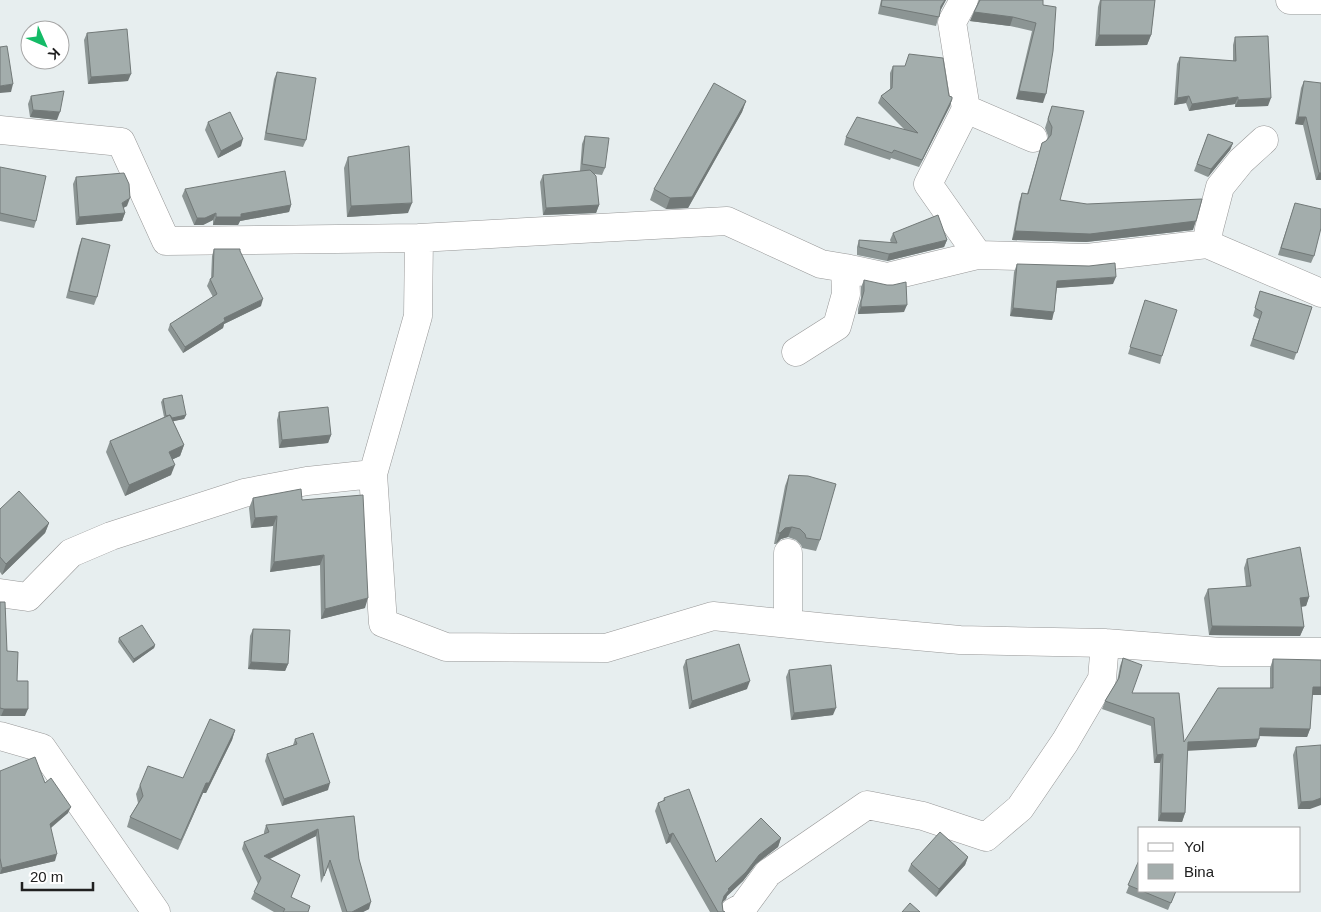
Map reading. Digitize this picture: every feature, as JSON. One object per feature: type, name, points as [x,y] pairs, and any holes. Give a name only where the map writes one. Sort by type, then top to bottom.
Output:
[{"type":"street","points":[[964,0],[952,22],[966,109],[928,184],[978,255]]},
{"type":"street","points":[[1290,0],[1321,0]]},
{"type":"street","points":[[966,109],[1033,138]]},
{"type":"street","points":[[0,130],[121,142],[166,240],[420,238],[727,221],[821,264],[887,277],[978,255],[1087,258],[1207,244],[1321,293]]},
{"type":"street","points":[[1207,244],[1220,187],[1240,161],[1264,140]]},
{"type":"street","points":[[420,238],[418,316],[374,474],[383,622],[446,647],[606,648],[713,616],[960,640],[1105,643],[1221,652],[1321,652]]},
{"type":"street","points":[[796,352],[837,326],[846,294],[845,268]]},
{"type":"street","points":[[0,593],[28,597],[71,553],[111,536],[244,493],[307,482],[374,474]]},
{"type":"street","points":[[788,552],[788,624]]},
{"type":"street","points":[[734,912],[743,907],[768,873],[867,805],[923,816],[986,837],[1020,808],[1065,742],[1102,679],[1105,643]]},
{"type":"street","points":[[0,736],[42,748],[156,912]]},
{"type":"building","points":[[882,0],[945,0],[941,6],[939,17],[881,6]]},
{"type":"building","points":[[980,0],[1043,0],[1043,5],[1056,7],[1053,51],[1046,94],[1019,91],[1036,23],[1013,17],[974,12]]},
{"type":"building","points":[[1101,0],[1155,0],[1151,35],[1099,35]]},
{"type":"building","points":[[127,29],[131,74],[91,77],[87,33]]},
{"type":"building","points":[[1268,36],[1271,98],[1238,100],[1238,97],[1192,104],[1189,96],[1177,98],[1180,57],[1236,61],[1235,37]]},
{"type":"building","points":[[7,46],[13,84],[0,86],[0,47]]},
{"type":"building","points":[[909,54],[943,58],[949,96],[952,97],[922,160],[894,150],[892,153],[846,137],[857,117],[918,133],[881,96],[892,88],[893,66],[905,66]]},
{"type":"building","points":[[277,72],[316,78],[306,140],[266,133]]},
{"type":"building","points":[[1304,81],[1321,83],[1321,173],[1319,173],[1306,117],[1298,117]]},
{"type":"building","points":[[714,83],[746,101],[692,197],[670,198],[654,189]]},
{"type":"building","points":[[64,91],[60,112],[33,110],[31,96]]},
{"type":"building","points":[[1052,106],[1084,111],[1060,200],[1087,204],[1202,199],[1196,221],[1090,234],[1015,231],[1022,193],[1028,194],[1042,143],[1051,135],[1052,127],[1048,119]]},
{"type":"building","points":[[230,112],[243,139],[221,151],[208,122]]},
{"type":"building","points":[[1208,134],[1233,143],[1211,169],[1197,164]]},
{"type":"building","points":[[585,136],[609,138],[605,168],[582,164]]},
{"type":"building","points":[[409,146],[412,203],[351,206],[348,157]]},
{"type":"building","points":[[0,167],[46,176],[36,221],[0,213]]},
{"type":"building","points":[[590,170],[596,176],[599,205],[546,208],[543,175]]},
{"type":"building","points":[[285,171],[291,205],[241,214],[241,217],[216,217],[216,213],[205,218],[197,218],[185,189]]},
{"type":"building","points":[[124,173],[129,184],[130,198],[122,203],[125,213],[79,217],[76,177]]},
{"type":"building","points":[[1295,203],[1321,209],[1321,228],[1314,256],[1281,248]]},
{"type":"building","points":[[938,215],[947,240],[889,254],[859,247],[859,240],[897,243],[893,233]]},
{"type":"building","points":[[82,238],[110,245],[97,297],[69,291]]},
{"type":"building","points":[[214,249],[240,249],[263,299],[224,318],[225,321],[185,347],[170,324],[217,294],[210,279],[213,277]]},
{"type":"building","points":[[1115,263],[1116,277],[1057,281],[1054,312],[1013,308],[1017,264],[1089,266]]},
{"type":"building","points":[[864,280],[887,285],[906,282],[907,305],[861,307]]},
{"type":"building","points":[[1260,291],[1312,307],[1297,353],[1253,339],[1262,312],[1255,308]]},
{"type":"building","points":[[1145,300],[1177,310],[1162,356],[1130,347]]},
{"type":"building","points":[[182,395],[186,415],[172,418],[170,415],[166,416],[163,399]]},
{"type":"building","points":[[328,407],[331,435],[282,440],[279,412]]},
{"type":"building","points":[[170,415],[184,445],[169,452],[175,465],[129,485],[110,441]]},
{"type":"building","points":[[789,475],[808,476],[836,484],[820,540],[806,538],[800,529],[792,527],[785,528],[778,533]]},
{"type":"building","points":[[301,489],[302,500],[363,495],[368,598],[325,609],[324,555],[274,562],[277,516],[255,518],[253,498]]},
{"type":"building","points":[[19,491],[49,523],[6,564],[0,557],[0,509]]},
{"type":"building","points":[[1300,547],[1309,597],[1300,598],[1304,627],[1212,626],[1208,589],[1251,586],[1247,559]]},
{"type":"building","points":[[0,602],[5,602],[7,651],[18,652],[17,681],[28,681],[28,709],[0,708]]},
{"type":"building","points":[[142,625],[155,645],[134,659],[119,638]]},
{"type":"building","points":[[253,629],[290,630],[288,664],[251,662]]},
{"type":"building","points":[[739,644],[750,681],[692,701],[686,660]]},
{"type":"building","points":[[1123,658],[1142,665],[1132,693],[1179,693],[1184,742],[1218,688],[1273,688],[1273,659],[1321,660],[1321,687],[1313,687],[1310,729],[1260,728],[1259,739],[1188,742],[1185,813],[1161,813],[1163,754],[1157,755],[1154,718],[1105,701],[1119,678]]},
{"type":"building","points":[[831,665],[836,708],[794,713],[789,670]]},
{"type":"building","points":[[210,719],[235,730],[209,783],[206,783],[181,840],[130,817],[143,796],[140,785],[148,766],[183,778]]},
{"type":"building","points":[[313,733],[330,783],[284,799],[267,754],[297,744],[295,739]]},
{"type":"building","points":[[1321,745],[1321,798],[1301,802],[1296,747]]},
{"type":"building","points":[[35,757],[45,783],[51,778],[71,807],[50,824],[57,854],[2,868],[0,858],[0,771]]},
{"type":"building","points":[[689,789],[716,862],[761,818],[781,838],[759,855],[746,872],[728,889],[722,903],[723,911],[725,912],[718,912],[673,833],[669,835],[658,803],[665,800],[664,798]]},
{"type":"building","points":[[354,816],[359,859],[371,902],[352,912],[347,912],[330,860],[324,876],[318,829],[264,856],[300,875],[291,897],[310,906],[308,912],[283,912],[285,909],[254,892],[261,878],[244,842],[269,832],[266,825]]},
{"type":"building","points":[[940,832],[968,857],[939,889],[911,864]]},
{"type":"building","points":[[1138,862],[1138,889],[1128,885]]},
{"type":"building","points":[[1144,892],[1176,892],[1171,903]]},
{"type":"building","points":[[910,903],[920,912],[902,912]]}]
